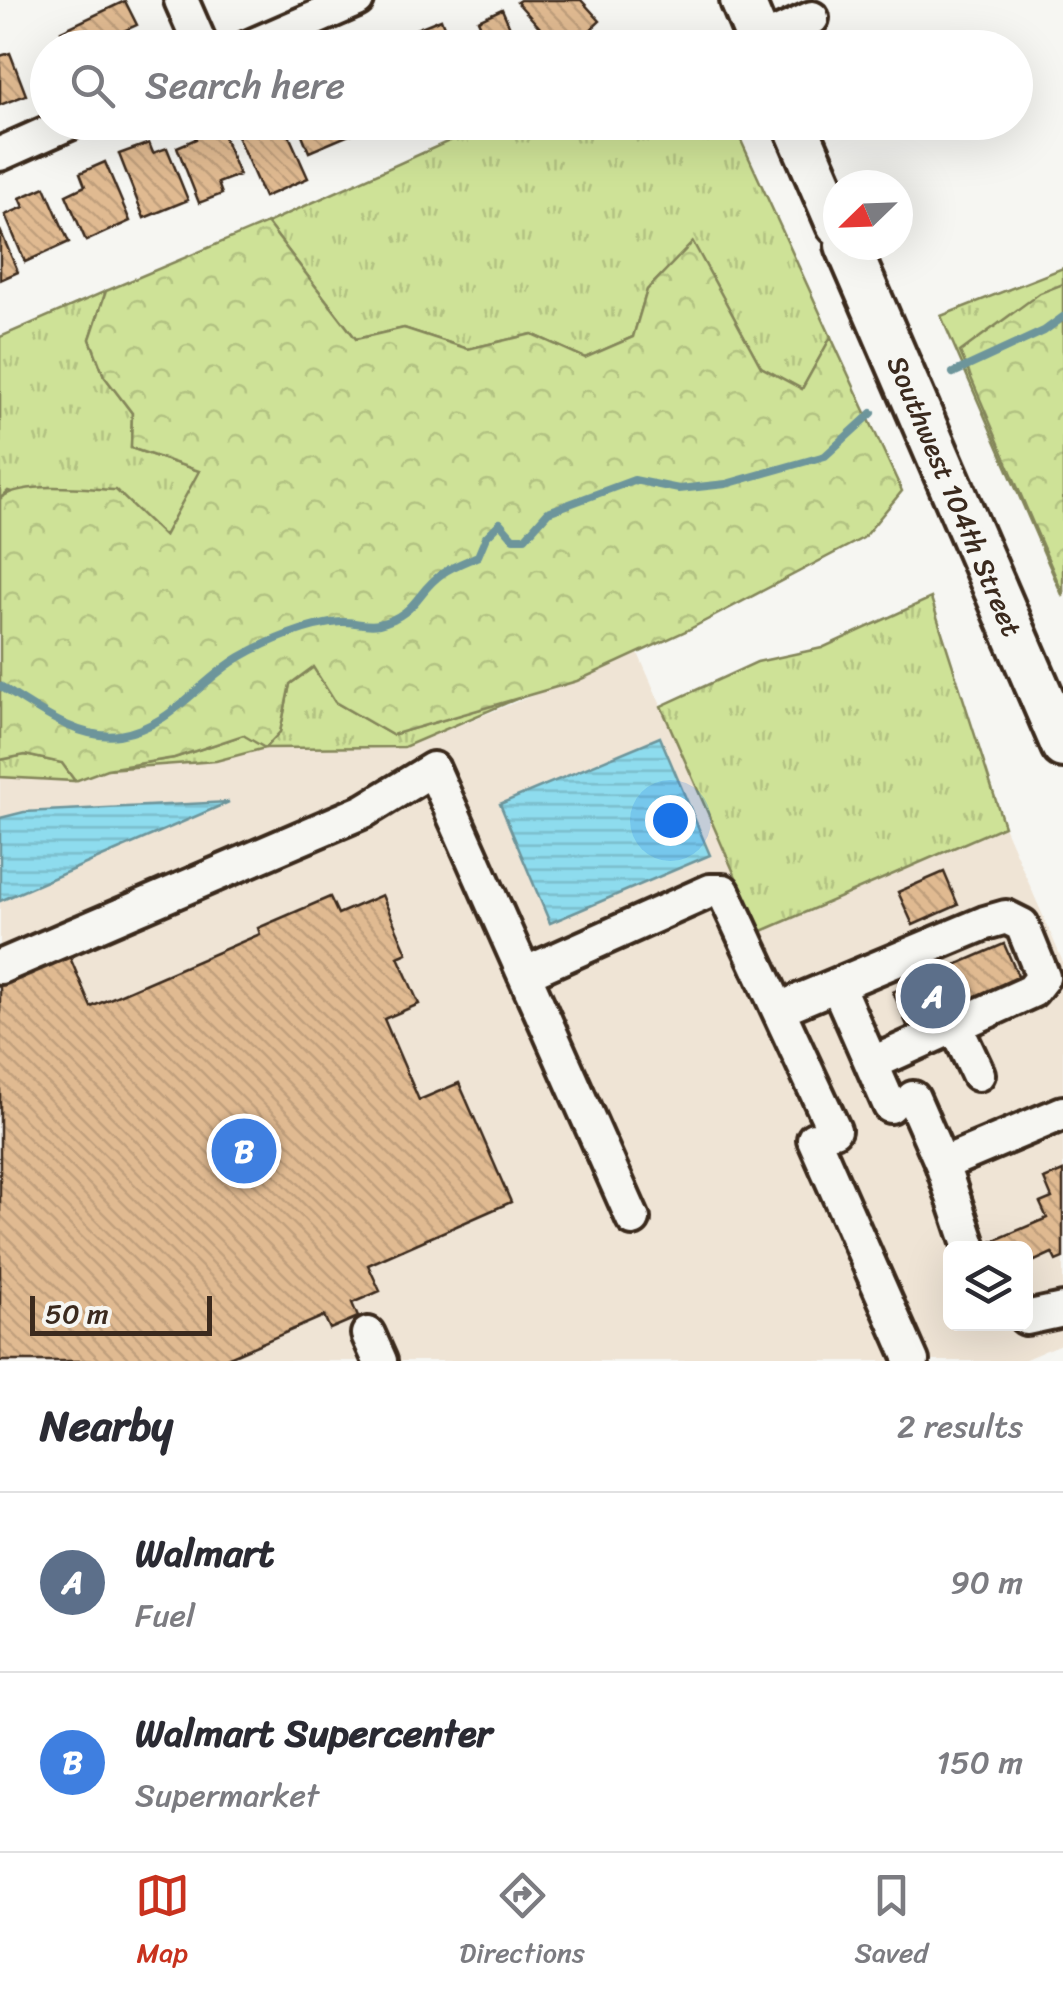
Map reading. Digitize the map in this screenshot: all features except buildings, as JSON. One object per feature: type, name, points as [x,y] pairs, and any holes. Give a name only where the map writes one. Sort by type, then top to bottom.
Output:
[{"type":"main road","points":[[742,0],[755,30]]},
{"type":"main road","points":[[802,140],[823,189]]},
{"type":"main road","name":"Southwest 104th Street","points":[[853,260],[1063,746]]},
{"type":"street","points":[[181,0],[194,30]]},
{"type":"street","points":[[288,30],[357,0]]},
{"type":"street","points":[[789,30],[812,18]]},
{"type":"street","points":[[0,154],[32,140]]},
{"type":"street","points":[[0,967],[364,812],[433,769],[633,1219]]},
{"type":"street","points":[[524,974],[710,891],[723,891],[779,1009],[912,1361]]},
{"type":"street","points":[[779,1009],[985,922],[1006,917],[1022,925],[1043,976],[1032,991],[873,1063]]},
{"type":"street","points":[[838,985],[873,1063],[942,1164],[968,1241]]},
{"type":"street","points":[[956,1027],[978,1074]]},
{"type":"street","points":[[942,1164],[1063,1113]]},
{"type":"street","points":[[1033,1316],[1063,1310]]},
{"type":"shaded area","points":[[638,653],[760,932],[1004,826],[1063,962],[1063,1343],[1021,1361],[0,1361],[0,901],[226,803],[25,812],[0,818],[0,777],[75,781],[107,769],[216,761],[265,748],[404,747]]},
{"type":"green space","points":[[451,140],[741,140],[831,337],[802,389],[761,367],[693,243],[647,290],[633,337],[585,358],[532,334],[468,349],[404,328],[356,339],[267,223]]},
{"type":"green space","points":[[267,223],[356,339],[404,328],[468,349],[532,334],[585,358],[633,337],[647,290],[693,242],[761,367],[802,389],[831,337],[902,491],[863,538],[686,631],[577,681],[392,735],[335,702],[313,667],[290,684],[280,732],[265,748],[243,735],[174,758],[107,769],[75,781],[62,763],[25,755],[0,760],[0,499],[22,489],[116,490],[164,536],[199,471],[131,448],[132,413],[104,376],[90,339],[106,291]]},
{"type":"green space","points":[[1063,268],[1063,597],[941,316]]},
{"type":"green space","points":[[1063,284],[1063,594],[960,352],[1040,293]]},
{"type":"green space","points":[[106,291],[90,339],[104,376],[132,413],[131,448],[200,471],[164,536],[8,491],[0,499],[0,337]]},
{"type":"green space","points":[[931,598],[1004,826],[760,932],[661,706],[757,662],[822,648]]},
{"type":"green space","points":[[314,667],[335,702],[392,735],[521,697],[404,747],[265,748],[216,761],[107,769],[174,758],[243,735],[280,732],[290,684]]},
{"type":"green space","points":[[25,755],[62,763],[75,781],[0,777],[0,760]]},
{"type":"water","points":[[660,737],[710,855],[550,923],[500,804]]},
{"type":"water","points":[[229,802],[0,901],[0,818],[24,812]]},
{"type":"waterway","points":[[953,373],[1044,331],[1063,317]]},
{"type":"waterway","points":[[0,686],[56,720],[88,733],[119,735],[138,730],[169,713],[224,667],[276,639],[328,623],[374,625],[401,615],[443,573],[478,556],[486,537],[500,523],[513,538],[525,538],[548,512],[634,480],[679,489],[726,484],[825,456],[872,413]]},
{"type":"place","name":"Walmart","points":[[933,996]]},
{"type":"place","name":"Walmart Supercenter","points":[[244,1151]]}]
